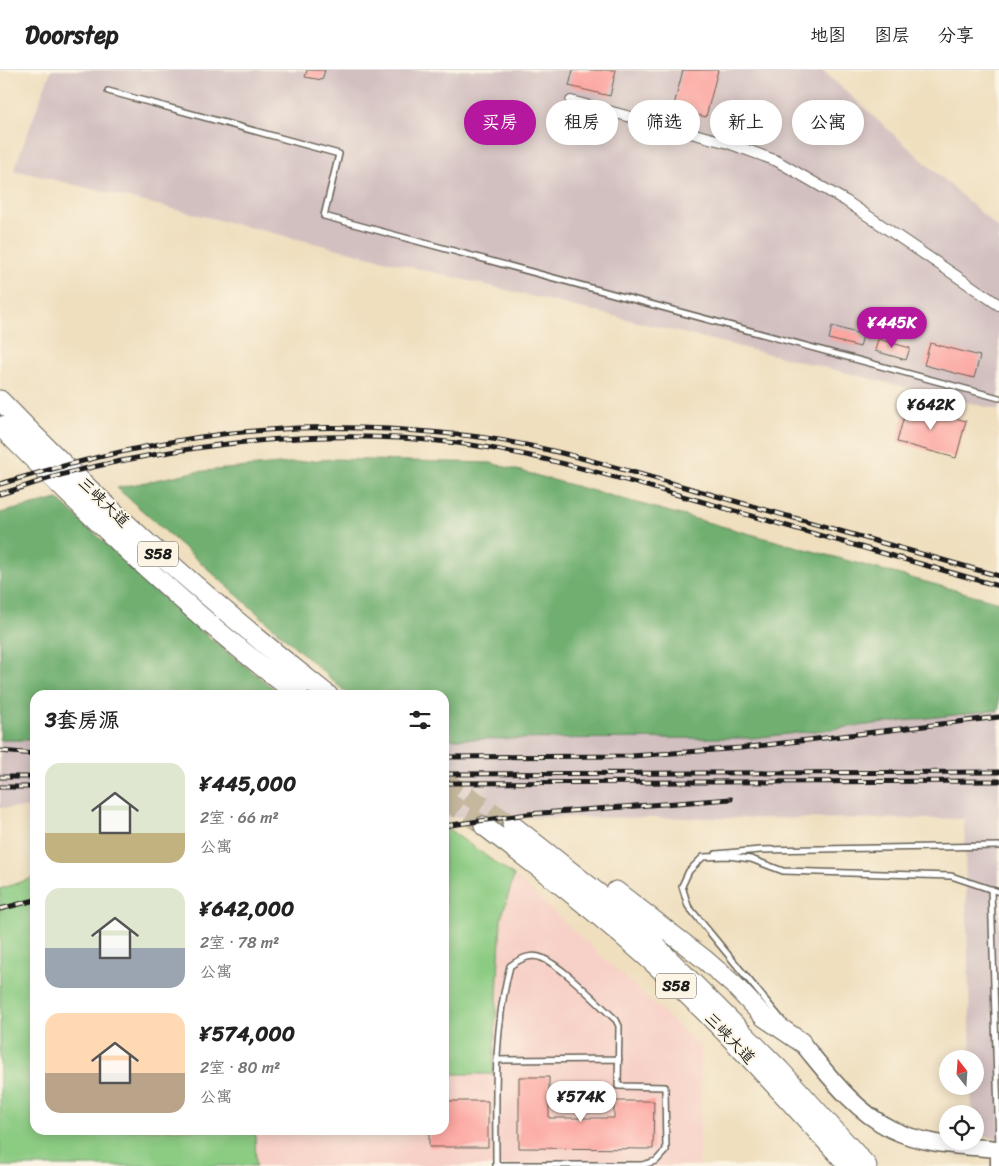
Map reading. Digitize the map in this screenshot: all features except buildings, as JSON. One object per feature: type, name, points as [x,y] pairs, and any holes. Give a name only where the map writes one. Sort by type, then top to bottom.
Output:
[{"type":"highway","name":"三峡大道","points":[[0,400],[171,566],[265,646],[322,690]]},
{"type":"highway","name":"三峡大道","points":[[0,426],[101,527],[239,647],[293,690]]},
{"type":"highway","name":"三峡大道","points":[[800,1042],[764,1017],[735,986],[704,959],[568,854],[512,825],[622,912],[780,1070],[867,1166]]},
{"type":"highway","name":"三峡大道","points":[[484,826],[598,915],[702,1010],[766,1075],[848,1166]]},
{"type":"main road","points":[[800,1042],[845,1093],[871,1116],[891,1129],[935,1142],[999,1149],[999,1166]]},
{"type":"street","points":[[618,113],[728,142],[777,161],[846,201],[999,305]]},
{"type":"lane","points":[[108,91],[340,154],[324,216],[999,398]]},
{"type":"lane","points":[[800,1042],[688,906],[682,886],[689,871],[703,857],[727,852],[760,850],[999,846]]},
{"type":"lane","points":[[703,857],[728,856],[751,859],[783,871],[952,876],[999,892]]},
{"type":"lane","points":[[991,889],[997,1005],[999,1149]]},
{"type":"lane","points":[[522,957],[541,957],[556,966],[616,1020],[619,1026],[618,1086],[665,1087],[666,1150],[656,1160],[642,1165],[496,1166],[497,1060],[503,994],[510,966],[522,957]]},
{"type":"lane","points":[[497,1060],[619,1059]]},
{"type":"shaded area","points":[[51,70],[822,70],[855,100],[792,100],[792,145],[864,145],[864,108],[999,229],[999,410],[14,170]]},
{"type":"shaded area","points":[[999,710],[999,1139],[984,1136],[984,1105],[972,1105],[971,1095],[984,1095],[984,1050],[971,1050],[964,819],[449,817],[449,739],[752,738]]},
{"type":"shaded area","points":[[0,740],[30,740],[30,808],[0,808]]},
{"type":"shaded area","points":[[514,876],[701,1047],[699,1166],[256,1166],[255,1135],[449,1135],[449,1074],[493,1074],[501,919]]},
{"type":"green space","points":[[332,459],[491,463],[999,602],[999,710],[752,738],[449,739],[449,690],[343,690],[117,488],[194,472]]},
{"type":"green space","points":[[58,499],[187,620],[276,690],[30,690],[30,740],[0,740],[0,513]]},
{"type":"green space","points":[[449,830],[514,876],[501,919],[493,1074],[449,1074]]},
{"type":"green space","points":[[30,879],[30,1135],[255,1135],[256,1166],[0,1166],[0,889]]},
{"type":"tunnel","points":[[449,783],[512,825]]},
{"type":"tunnel","points":[[449,802],[484,826]]},
{"type":"railway","points":[[0,484],[99,457],[165,443],[233,433],[290,428],[336,427],[452,434],[513,442],[573,456],[999,576]]},
{"type":"railway","points":[[0,494],[84,469],[176,451],[223,445],[316,437],[363,437],[457,443],[583,468],[999,586]]},
{"type":"railway","points":[[449,757],[632,756],[741,748],[999,717]]},
{"type":"railway","points":[[0,751],[30,754]]},
{"type":"railway","points":[[449,774],[999,772]]},
{"type":"railway","points":[[0,777],[30,777]]},
{"type":"railway","points":[[449,783],[999,781]]},
{"type":"railway","points":[[0,787],[30,787]]},
{"type":"railway","points":[[449,825],[528,814],[731,799]]},
{"type":"railway","points":[[0,909],[30,901]]}]
